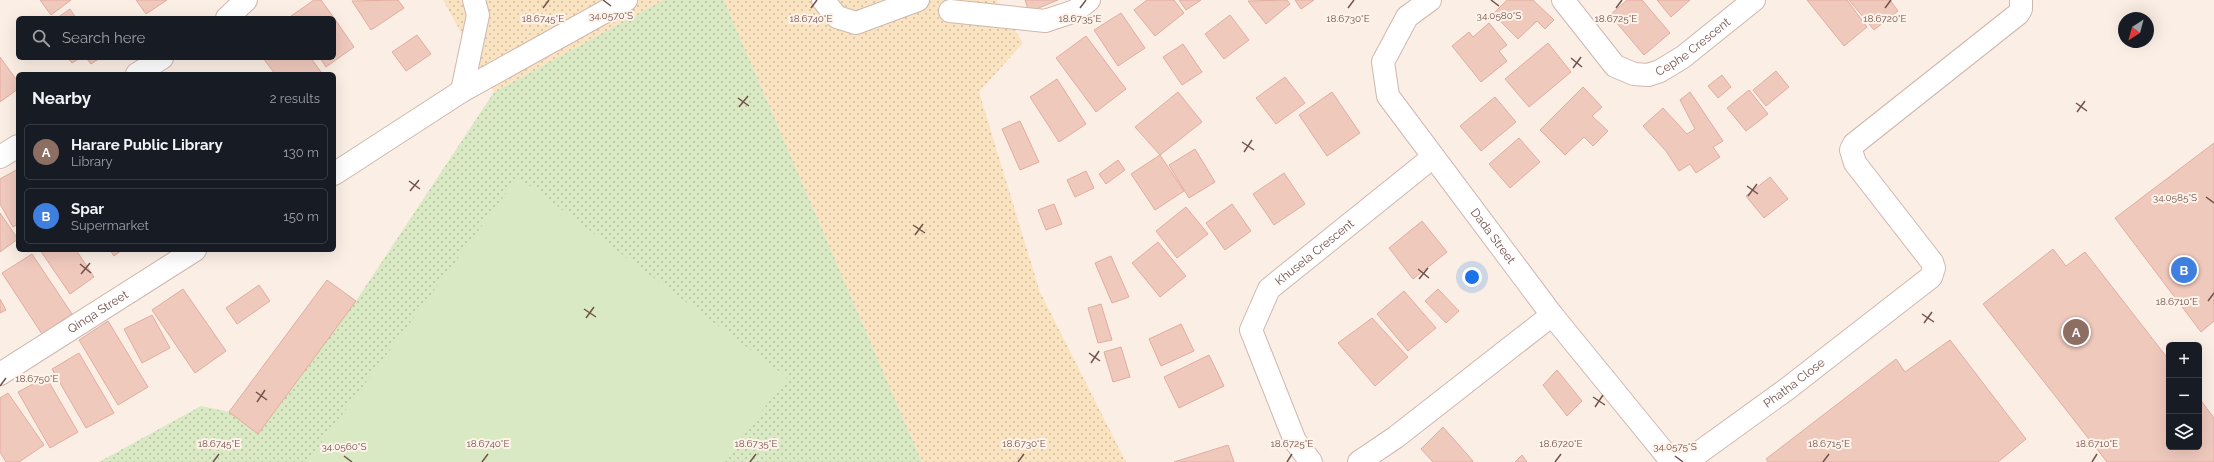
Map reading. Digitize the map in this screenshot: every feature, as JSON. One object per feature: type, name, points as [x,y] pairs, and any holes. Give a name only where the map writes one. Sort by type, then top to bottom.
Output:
[{"type":"street","points":[[229,16],[246,0]]},
{"type":"street","points":[[462,91],[478,15],[474,0]]},
{"type":"street","points":[[336,173],[462,91],[626,0]]},
{"type":"street","points":[[823,0],[837,17],[856,23],[918,0]]},
{"type":"street","points":[[950,11],[1045,21],[1076,11],[1089,0]]},
{"type":"street","name":"Dada Street","points":[[1430,0],[1407,17],[1383,62],[1388,96],[1552,315],[1672,462]]},
{"type":"street","name":"Cephe Crescent","points":[[1563,0],[1615,66],[1634,74],[1648,75],[1660,71],[1683,57],[1754,0]]},
{"type":"street","name":"Phatha Close","points":[[1686,462],[1787,389],[1931,277],[1934,268],[1855,163],[1851,150],[1854,144],[2018,14],[2021,9],[2021,0]]},
{"type":"street","points":[[140,72],[159,60]]},
{"type":"street","points":[[0,157],[16,147]]},
{"type":"street","name":"Khusela Crescent","points":[[1311,462],[1295,441],[1251,330],[1269,289],[1433,157]]},
{"type":"street","name":"Qinqa Street","points":[[0,374],[192,252]]},
{"type":"street","points":[[1359,462],[1396,437],[1552,315]]},
{"type":"green space","points":[[663,0],[724,0],[922,462],[99,462],[201,406],[229,412],[258,433],[356,301],[494,92]]},
{"type":"green space","points":[[518,177],[787,377],[724,462],[307,462]]},
{"type":"sand","points":[[443,0],[663,0],[494,92]]},
{"type":"sand","points":[[724,0],[997,0],[1023,43],[979,92],[1040,292],[1126,462],[922,462]]},
{"type":"building","points":[[40,0],[71,0],[51,15]]},
{"type":"building","points":[[136,0],[167,0],[146,14]]},
{"type":"building","points":[[314,0],[321,0],[333,16],[291,16]]},
{"type":"building","points":[[398,0],[404,8],[371,30],[352,1]]},
{"type":"building","points":[[1025,0],[1058,0],[1029,12]]},
{"type":"building","points":[[1147,0],[1174,0],[1184,13],[1155,36],[1134,10]]},
{"type":"building","points":[[1179,0],[1201,0],[1186,10]]},
{"type":"building","points":[[1287,0],[1290,4],[1266,24],[1248,1]]},
{"type":"building","points":[[1295,0],[1314,0],[1301,9]]},
{"type":"building","points":[[1507,0],[1533,0],[1554,20],[1545,29],[1537,21],[1518,39],[1493,14]]},
{"type":"building","points":[[1627,0],[1642,0],[1670,33],[1644,55],[1610,15]]},
{"type":"building","points":[[1657,0],[1690,0],[1671,17]]},
{"type":"building","points":[[1807,0],[1847,0],[1867,27],[1844,46]]},
{"type":"building","points":[[1849,0],[1890,0],[1898,11],[1874,30]]},
{"type":"building","points":[[70,9],[75,16],[60,16]]},
{"type":"building","points":[[1121,13],[1145,48],[1118,66],[1094,30]]},
{"type":"building","points":[[1230,15],[1249,40],[1224,59],[1205,34]]},
{"type":"building","points":[[336,21],[354,47],[336,60]]},
{"type":"building","points":[[1489,23],[1507,45],[1499,51],[1507,61],[1481,82],[1452,46],[1469,32],[1473,37]]},
{"type":"building","points":[[417,35],[431,54],[406,71],[392,52]]},
{"type":"building","points":[[1086,36],[1126,89],[1096,112],[1056,58]]},
{"type":"building","points":[[1548,43],[1571,72],[1529,107],[1505,79]]},
{"type":"building","points":[[1183,44],[1202,72],[1182,85],[1163,57]]},
{"type":"building","points":[[0,57],[16,79],[16,90],[0,102]]},
{"type":"building","points":[[70,60],[77,60],[72,63]]},
{"type":"building","points":[[88,60],[97,60],[91,64]]},
{"type":"building","points":[[264,60],[312,60],[321,72],[274,72]]},
{"type":"building","points":[[321,60],[336,60],[326,67]]},
{"type":"building","points":[[1776,71],[1789,87],[1766,106],[1753,90]]},
{"type":"building","points":[[1722,75],[1731,87],[1718,98],[1708,86]]},
{"type":"building","points":[[1285,77],[1305,103],[1276,124],[1256,98]]},
{"type":"building","points":[[1057,79],[1086,124],[1059,142],[1030,97]]},
{"type":"building","points":[[1583,87],[1602,107],[1592,116],[1608,131],[1593,146],[1584,137],[1565,155],[1540,130]]},
{"type":"building","points":[[1749,90],[1768,114],[1746,131],[1727,108]]},
{"type":"building","points":[[1178,92],[1202,122],[1160,155],[1135,127]]},
{"type":"building","points":[[1332,92],[1360,133],[1327,156],[1299,115]]},
{"type":"building","points":[[1690,92],[1723,141],[1713,147],[1720,157],[1696,173],[1690,164],[1679,171],[1666,151],[1643,126],[1663,108],[1687,134],[1695,129],[1680,100]]},
{"type":"building","points":[[1495,97],[1516,122],[1481,151],[1460,126]]},
{"type":"building","points":[[1020,121],[1039,162],[1020,170],[1002,129]]},
{"type":"building","points":[[1519,138],[1540,162],[1510,188],[1489,164]]},
{"type":"building","points":[[2214,143],[2214,321],[2201,332],[2115,218]]},
{"type":"building","points":[[1195,149],[1215,182],[1189,198],[1169,165]]},
{"type":"building","points":[[1160,155],[1184,191],[1155,210],[1131,174]]},
{"type":"building","points":[[1118,160],[1125,170],[1106,184],[1099,174]]},
{"type":"building","points":[[16,170],[16,225],[13,227],[0,204],[0,179]]},
{"type":"building","points":[[1086,171],[1094,188],[1075,197],[1067,180]]},
{"type":"building","points":[[1284,173],[1305,204],[1274,225],[1253,194]]},
{"type":"building","points":[[1770,177],[1788,199],[1764,218],[1746,196]]},
{"type":"building","points":[[1054,204],[1062,224],[1046,230],[1038,210]]},
{"type":"building","points":[[1232,204],[1251,231],[1225,250],[1206,223]]},
{"type":"building","points":[[1186,207],[1208,234],[1177,258],[1156,231]]},
{"type":"building","points":[[0,213],[16,236],[16,240],[0,252]]},
{"type":"building","points":[[1422,221],[1447,252],[1413,279],[1389,248]]},
{"type":"building","points":[[1158,242],[1186,276],[1160,297],[1132,263]]},
{"type":"building","points":[[2053,249],[2066,266],[2085,252],[2166,356],[2166,450],[2202,450],[2202,402],[2214,418],[2214,462],[2107,462],[1983,304]]},
{"type":"building","points":[[41,252],[77,252],[94,277],[70,294]]},
{"type":"building","points":[[111,252],[119,252],[114,256]]},
{"type":"building","points":[[32,254],[72,314],[42,334],[2,273]]},
{"type":"building","points":[[1111,256],[1129,297],[1112,303],[1095,263]]},
{"type":"building","points":[[327,280],[356,301],[258,434],[229,412]]},
{"type":"building","points":[[259,285],[270,301],[237,324],[226,308]]},
{"type":"building","points":[[183,289],[226,351],[195,373],[152,310]]},
{"type":"building","points":[[1438,289],[1459,311],[1446,323],[1425,301]]},
{"type":"building","points":[[1404,291],[1436,328],[1408,351],[1377,314]]},
{"type":"building","points":[[0,299],[6,310],[0,313]]},
{"type":"building","points":[[1101,304],[1112,340],[1098,343],[1088,308]]},
{"type":"building","points":[[152,315],[170,348],[142,363],[124,329]]},
{"type":"building","points":[[1372,318],[1408,357],[1375,386],[1338,343]]},
{"type":"building","points":[[108,321],[148,387],[118,405],[79,340]]},
{"type":"building","points":[[1181,324],[1194,351],[1161,366],[1149,339]]},
{"type":"building","points":[[1950,340],[2026,439],[1998,462],[1768,462],[1766,459],[1896,359],[1905,372]]},
{"type":"building","points":[[1121,347],[1130,377],[1113,382],[1104,352]]},
{"type":"building","points":[[79,353],[114,413],[86,428],[52,369]]},
{"type":"building","points":[[1209,355],[1224,386],[1179,408],[1164,377]]},
{"type":"building","points":[[1557,370],[1582,401],[1567,416],[1543,385]]},
{"type":"building","points":[[46,377],[78,432],[50,448],[18,392]]},
{"type":"building","points":[[8,393],[44,445],[19,462],[6,462],[0,452],[0,398]]},
{"type":"building","points":[[1443,427],[1473,461],[1472,462],[1433,462],[1421,449]]},
{"type":"building","points":[[1228,445],[1234,462],[1174,462]]},
{"type":"building","points":[[1522,455],[1527,462],[1515,462]]},
{"type":"place","name":"Spar","points":[[2184,270]]},
{"type":"place","name":"Harare Public Library","points":[[2076,332]]}]
